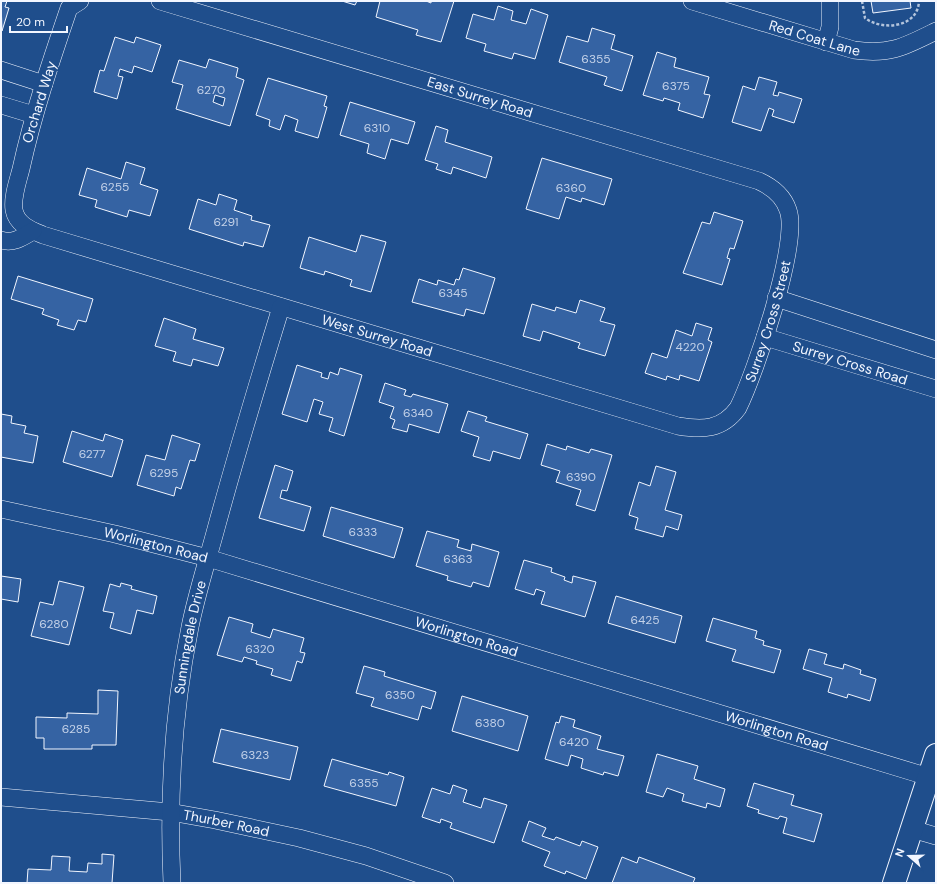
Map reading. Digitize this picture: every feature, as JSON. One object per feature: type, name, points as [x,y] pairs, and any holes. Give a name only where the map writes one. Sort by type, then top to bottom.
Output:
[{"type":"main road","points":[[894,883],[936,755]]},
{"type":"street","name":"East Surrey Road","points":[[160,1],[759,181],[772,187],[781,196],[788,210]]},
{"type":"street","name":"Red Coat Lane","points":[[692,1],[709,4],[854,50],[886,52],[913,43],[936,31]]},
{"type":"street","points":[[826,42],[830,21],[830,1]]},
{"type":"street","name":"Orchard Way","points":[[18,219],[14,210],[14,197],[34,115],[72,3]]},
{"type":"street","points":[[1,70],[44,84]]},
{"type":"street","points":[[1,105],[34,115]]},
{"type":"street","name":"Orchard Way","points":[[1,213],[14,197]]},
{"type":"street","name":"Surrey Cross Street","points":[[721,423],[732,416],[741,403],[765,337],[789,246],[791,225],[788,210]]},
{"type":"street","name":"West Surrey Road","points":[[18,219],[33,231],[678,426],[699,430],[710,428],[721,423]]},
{"type":"street","points":[[1,240],[18,240],[33,231]]},
{"type":"street","points":[[776,298],[936,350]]},
{"type":"street","name":"Sunningdale Drive","points":[[172,883],[170,812],[175,733],[183,664],[197,597],[281,307]]},
{"type":"street","name":"Surrey Cross Road","points":[[765,337],[936,389]]},
{"type":"street","name":"Worlington Road","points":[[1,509],[115,534],[208,558],[929,777]]},
{"type":"street","name":"Thurber Road","points":[[1,797],[170,812],[215,820],[299,838],[366,856],[445,883]]},
{"type":"street","points":[[912,829],[936,836]]},
{"type":"path","points":[[862,1],[865,18],[870,22],[891,26],[899,26],[907,21],[918,8],[919,1]]},
{"type":"building","points":[[1,1],[7,1],[5,7],[9,8],[2,31]]},
{"type":"building","points":[[342,1],[357,1],[355,5]]},
{"type":"building","points":[[380,1],[426,1],[431,3],[431,1],[454,1],[441,42],[416,35],[418,30],[376,17]]},
{"type":"building","points":[[871,1],[910,1],[911,8],[873,13]]},
{"type":"building","points":[[498,6],[513,11],[511,20],[526,24],[531,9],[548,15],[535,59],[514,53],[512,59],[484,51],[486,44],[466,38],[473,14],[494,20]]},
{"type":"building","points":[[592,28],[615,35],[611,49],[633,56],[622,91],[604,85],[607,77],[559,62],[567,36],[588,42]]},
{"type":"building","points":[[115,37],[134,43],[136,37],[161,45],[152,72],[134,66],[132,73],[120,69],[118,76],[123,77],[117,99],[94,92],[100,70],[104,71]]},
{"type":"building","points":[[657,52],[676,58],[674,67],[709,77],[704,94],[710,95],[703,118],[678,110],[680,103],[664,98],[663,101],[643,95]]},
{"type":"building","points":[[209,59],[238,68],[236,77],[244,80],[230,126],[176,109],[183,85],[172,82],[179,60],[206,68]],"holes":[[[215,95],[225,98],[223,106],[213,102]]]},
{"type":"building","points":[[759,77],[777,82],[773,95],[778,96],[779,92],[802,99],[794,123],[772,116],[774,110],[769,108],[761,131],[732,122],[743,86],[755,90]]},
{"type":"building","points":[[268,78],[327,96],[324,106],[327,107],[318,138],[295,131],[298,120],[285,115],[280,130],[269,126],[270,120],[256,115]]},
{"type":"building","points":[[350,102],[415,122],[408,144],[391,139],[385,159],[367,153],[369,144],[340,135]]},
{"type":"building","points":[[436,126],[448,130],[445,142],[492,157],[486,178],[453,167],[451,174],[436,169],[438,164],[425,160]]},
{"type":"building","points":[[542,158],[612,179],[604,205],[582,198],[581,202],[566,197],[559,219],[526,209]]},
{"type":"building","points":[[126,162],[145,168],[140,184],[158,190],[150,216],[129,210],[127,217],[95,207],[97,200],[79,195],[87,168],[121,179]]},
{"type":"building","points":[[219,194],[237,200],[234,210],[252,216],[251,220],[270,225],[263,247],[244,242],[243,246],[189,229],[198,199],[216,205]]},
{"type":"building","points":[[714,212],[743,221],[734,249],[730,248],[727,258],[730,259],[722,285],[683,273],[702,222],[710,224]]},
{"type":"building","points":[[361,235],[386,242],[371,292],[350,286],[352,280],[325,271],[324,275],[300,268],[309,237],[356,252]]},
{"type":"building","points":[[463,268],[495,278],[484,314],[466,309],[464,316],[412,302],[419,279],[437,285],[438,280],[454,285],[456,279],[459,280]]},
{"type":"building","points":[[18,276],[93,299],[86,322],[78,320],[74,330],[57,325],[59,320],[42,314],[44,309],[11,299]]},
{"type":"building","points":[[580,300],[605,308],[600,321],[615,325],[605,356],[578,348],[580,343],[543,331],[540,341],[523,336],[532,304],[555,311],[556,307],[576,313]]},
{"type":"building","points":[[164,318],[196,329],[193,339],[224,348],[218,366],[193,359],[191,366],[173,361],[176,352],[155,346]]},
{"type":"building","points":[[696,323],[712,328],[708,340],[712,342],[699,381],[680,375],[679,380],[667,376],[666,380],[645,373],[652,353],[667,358],[676,330],[692,336]]},
{"type":"building","points":[[297,365],[322,373],[321,377],[328,379],[330,372],[338,375],[340,368],[362,375],[344,436],[329,431],[333,418],[319,414],[323,402],[314,399],[307,422],[282,414]]},
{"type":"building","points":[[385,383],[406,390],[404,395],[411,397],[413,394],[448,404],[439,433],[409,424],[407,432],[392,428],[395,420],[390,418],[394,407],[379,402]]},
{"type":"building","points":[[468,411],[487,417],[485,421],[528,434],[520,459],[493,451],[490,461],[473,456],[479,437],[461,431]]},
{"type":"building","points":[[1,414],[12,416],[11,423],[26,426],[24,433],[38,436],[33,463],[1,457]]},
{"type":"building","points":[[72,431],[103,441],[105,434],[123,440],[112,477],[63,462]]},
{"type":"building","points":[[172,435],[200,444],[195,461],[190,460],[181,489],[176,487],[174,496],[137,485],[146,455],[165,460]]},
{"type":"building","points":[[547,444],[566,450],[567,446],[589,453],[591,449],[612,455],[595,511],[576,505],[581,490],[556,482],[560,471],[541,465]]},
{"type":"building","points":[[275,465],[293,471],[287,491],[282,490],[280,498],[311,507],[304,531],[259,518]]},
{"type":"building","points":[[656,466],[676,472],[665,510],[682,515],[678,530],[666,526],[663,537],[635,529],[638,518],[629,515],[639,482],[650,486]]},
{"type":"building","points":[[331,507],[403,528],[394,558],[323,536]]},
{"type":"building","points":[[427,531],[459,540],[457,547],[471,551],[472,544],[499,552],[489,587],[473,582],[471,587],[447,580],[448,576],[416,566]]},
{"type":"building","points":[[524,560],[552,568],[551,572],[565,577],[564,580],[572,583],[573,576],[596,582],[585,617],[541,604],[545,592],[536,589],[534,595],[515,589]]},
{"type":"building","points":[[1,576],[21,579],[18,602],[1,599]]},
{"type":"building","points":[[59,581],[84,587],[69,645],[31,636],[40,602],[53,605]]},
{"type":"building","points":[[121,583],[132,586],[131,589],[157,596],[153,614],[137,610],[131,634],[110,628],[114,613],[103,611],[110,584],[120,587]]},
{"type":"building","points":[[616,596],[682,616],[675,643],[608,623]]},
{"type":"building","points":[[229,617],[253,624],[251,632],[270,638],[273,629],[304,638],[300,652],[305,653],[302,663],[297,661],[291,681],[271,675],[273,669],[256,664],[257,661],[244,657],[242,662],[217,655]]},
{"type":"building","points":[[713,618],[757,631],[755,638],[764,641],[763,645],[781,650],[774,673],[732,661],[736,650],[706,641]]},
{"type":"building","points":[[809,649],[827,654],[824,664],[843,669],[844,664],[861,670],[860,674],[876,679],[870,701],[848,694],[847,698],[828,692],[832,678],[803,669]]},
{"type":"building","points":[[364,666],[385,672],[384,676],[436,692],[431,709],[422,706],[418,720],[371,706],[374,698],[356,693]]},
{"type":"building","points":[[98,690],[118,691],[116,745],[92,745],[92,749],[44,749],[44,738],[36,738],[36,717],[67,718],[67,713],[98,714]]},
{"type":"building","points":[[462,696],[528,716],[518,751],[452,731]]},
{"type":"building","points":[[561,716],[575,720],[573,727],[601,736],[597,749],[624,756],[618,776],[604,772],[603,775],[581,768],[583,759],[571,755],[568,766],[545,759],[556,722],[559,723]]},
{"type":"building","points":[[221,729],[298,747],[290,780],[213,762]]},
{"type":"building","points":[[657,754],[698,766],[694,779],[725,789],[720,807],[707,803],[706,808],[682,801],[684,794],[667,788],[663,797],[646,792]]},
{"type":"building","points":[[332,759],[388,775],[389,772],[404,777],[396,806],[324,786]]},
{"type":"building","points":[[754,783],[794,795],[791,805],[822,814],[814,842],[783,833],[787,818],[780,816],[778,819],[758,813],[759,810],[747,806]]},
{"type":"building","points":[[453,785],[467,790],[463,802],[481,808],[484,798],[507,805],[494,843],[450,828],[452,823],[441,819],[440,823],[422,817],[432,788],[450,794]]},
{"type":"building","points":[[529,821],[546,828],[542,836],[554,840],[556,837],[580,846],[582,841],[598,847],[586,879],[566,871],[565,874],[544,866],[550,852],[522,841]]},
{"type":"building","points":[[102,854],[114,855],[112,883],[27,883],[28,869],[51,870],[52,856],[70,857],[69,871],[87,872],[88,863],[102,864]]},
{"type":"building","points":[[622,857],[637,863],[639,857],[695,878],[693,883],[612,883]]}]
